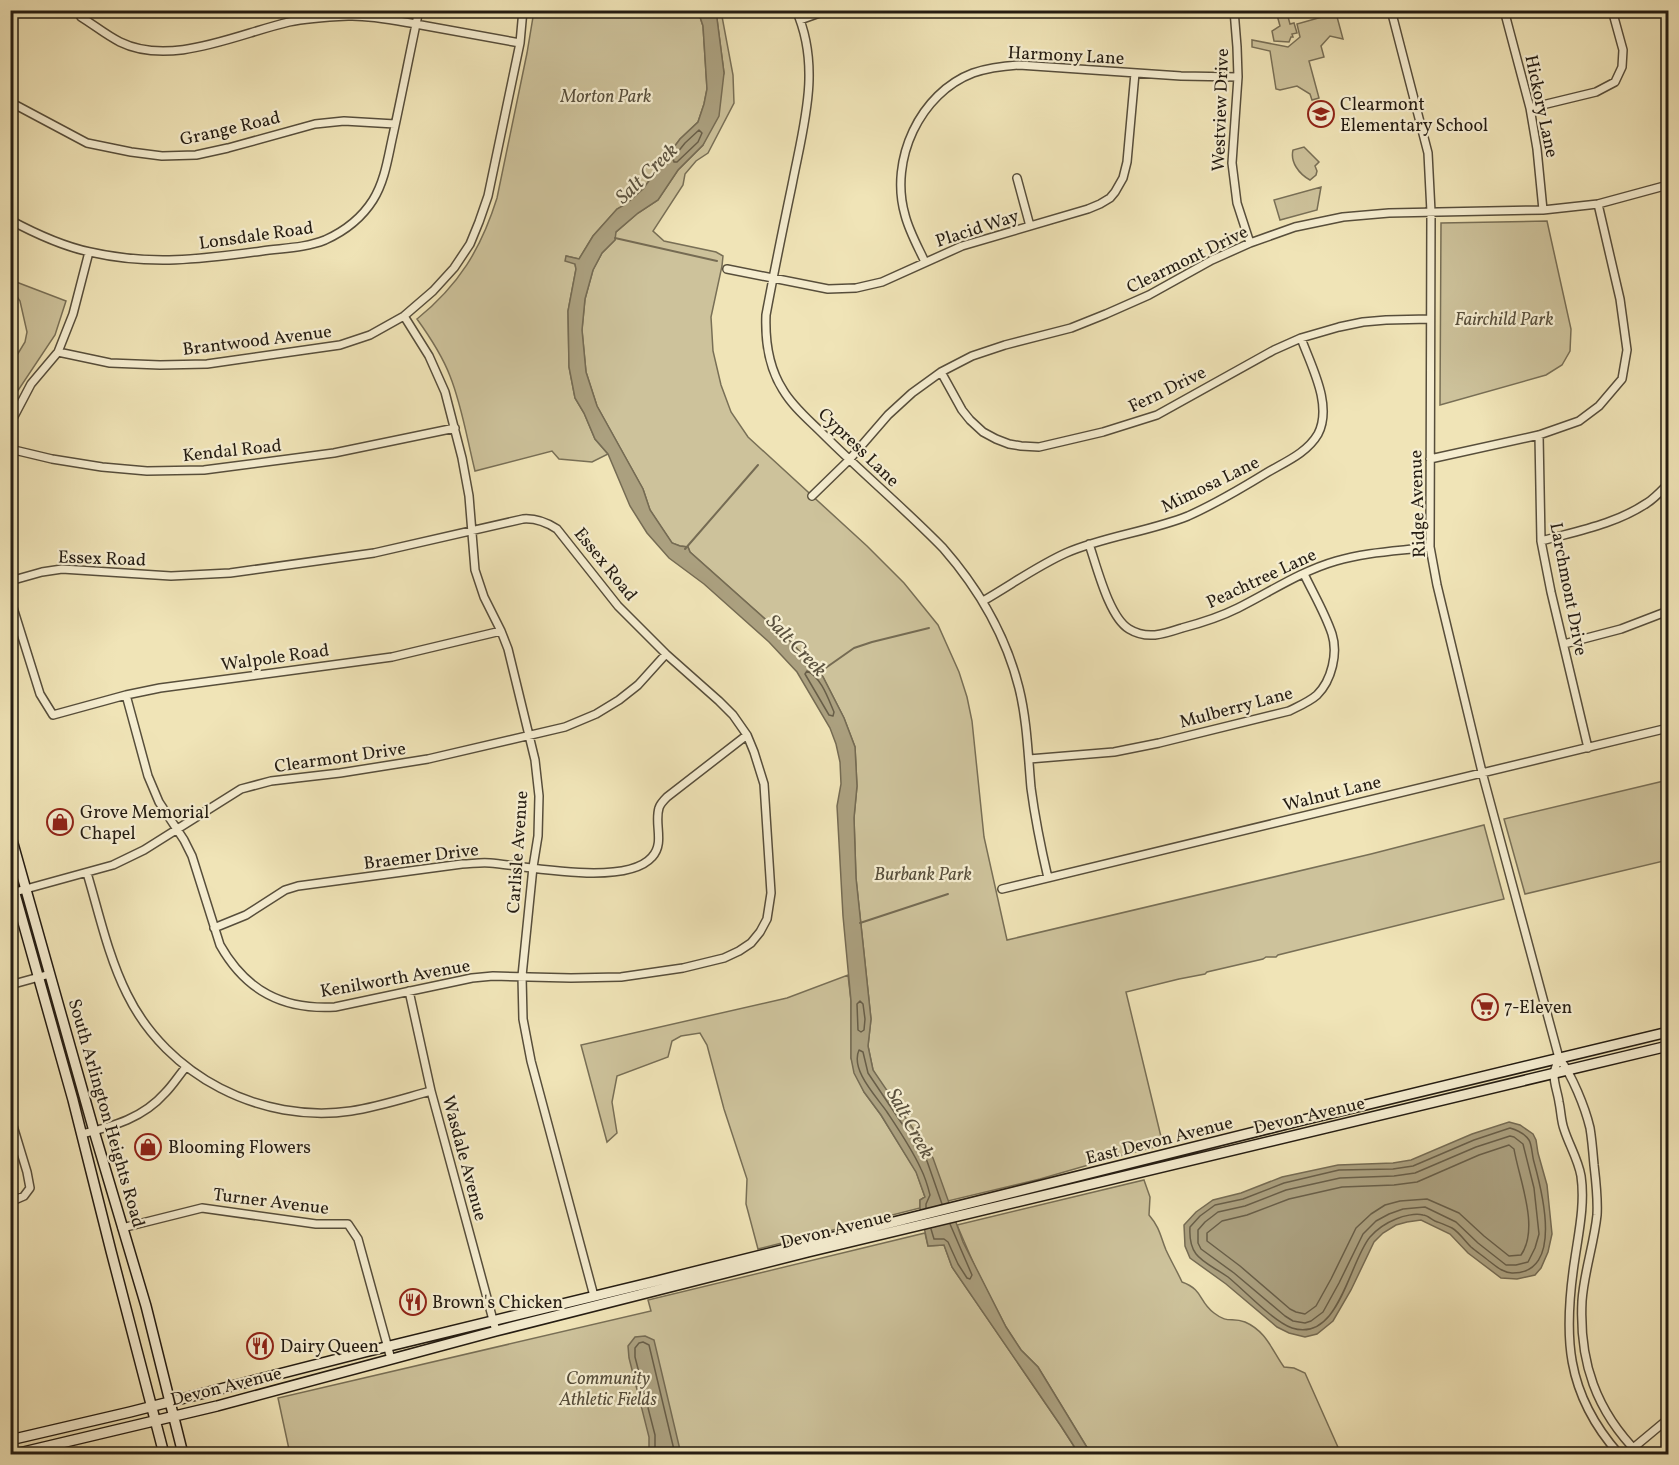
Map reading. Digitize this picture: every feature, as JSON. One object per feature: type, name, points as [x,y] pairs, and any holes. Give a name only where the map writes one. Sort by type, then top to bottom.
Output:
[{"type":"main road","name":"South Arlington Heights Road","points":[[10,833],[146,1306],[183,1455]]},
{"type":"main road","name":"South Arlington Heights Road","points":[[10,874],[82,1134],[164,1455]]},
{"type":"main road","name":"East Devon Avenue","points":[[657,1281],[973,1208],[1668,1032]]},
{"type":"main road","name":"Devon Avenue","points":[[973,1208],[1554,1075],[1668,1046]]},
{"type":"main road","name":"Devon Avenue","points":[[10,1440],[171,1402],[388,1346],[495,1326],[808,1252],[906,1224]]},
{"type":"main road","name":"Devon Avenue","points":[[15,1455],[156,1421],[392,1359],[594,1296],[657,1281]]},
{"type":"street","points":[[77,10],[81,17],[120,42],[145,49],[188,49],[265,28],[311,19],[351,16],[416,24],[520,43]]},
{"type":"street","name":"Lonsdale Road","points":[[10,220],[40,236],[88,252],[127,259],[182,260],[300,246],[322,241],[338,234],[361,217],[375,198],[384,177],[419,10]]},
{"type":"street","name":"Brantwood Avenue","points":[[58,352],[110,363],[160,366],[207,364],[340,345],[370,335],[404,316],[433,291],[454,268],[470,244],[479,222],[488,196],[520,43],[524,10]]},
{"type":"street","name":"Cypress Lane","points":[[796,10],[809,59],[809,97],[766,315],[767,346],[776,376],[793,404],[943,548],[983,601],[1013,666],[1020,690],[1034,808],[1048,878]]},
{"type":"street","points":[[800,20],[828,10]]},
{"type":"street","name":"Westview Drive","points":[[1234,10],[1238,77],[1232,173],[1237,203],[1250,243]]},
{"type":"street","name":"Ridge Avenue","points":[[1391,10],[1428,153],[1431,212],[1430,547],[1482,772],[1558,1058]]},
{"type":"street","name":"Hickory Lane","points":[[1504,10],[1530,108],[1543,210]]},
{"type":"street","points":[[1530,108],[1596,92],[1615,82],[1622,67],[1623,50],[1612,10]]},
{"type":"street","name":"Harmony Lane","points":[[925,262],[904,214],[902,168],[907,148],[914,128],[924,111],[938,95],[973,73],[1019,64],[1135,74],[1238,77]]},
{"type":"street","name":"Placid Way","points":[[728,269],[828,289],[855,288],[882,282],[962,246],[1094,207],[1116,192],[1126,171],[1135,74]]},
{"type":"street","name":"Grange Road","points":[[10,102],[87,142],[162,156],[196,155],[329,122],[395,124]]},
{"type":"street","points":[[1017,178],[1030,226]]},
{"type":"street","name":"Clearmont Drive","points":[[812,496],[849,460],[888,415],[912,393],[941,372],[972,356],[1071,328],[1106,314],[1149,295],[1212,260],[1250,243],[1295,227],[1343,217],[1431,212],[1543,210],[1598,204],[1668,185]]},
{"type":"street","points":[[1430,459],[1539,435],[1579,421],[1599,406],[1622,380],[1627,350],[1620,299],[1598,204]]},
{"type":"street","points":[[10,424],[31,384],[58,352],[73,314],[88,252]]},
{"type":"street","name":"Carlisle Avenue","points":[[404,316],[438,373],[445,392],[469,496],[475,570],[484,597],[508,649],[535,760],[539,796],[522,976],[523,1019],[531,1061],[594,1296]]},
{"type":"street","name":"Fern Drive","points":[[941,372],[962,410],[983,432],[1008,444],[1039,447],[1103,432],[1157,415],[1274,350],[1301,338],[1363,322],[1430,319]]},
{"type":"street","name":"Mimosa Lane","points":[[983,601],[1047,562],[1089,544],[1187,516],[1225,497],[1308,448],[1318,433],[1323,413],[1322,400],[1301,338]]},
{"type":"street","name":"Kendal Road","points":[[10,449],[102,467],[147,471],[204,470],[334,453],[455,428]]},
{"type":"street","name":"Larchmont Drive","points":[[1539,435],[1541,541],[1588,748]]},
{"type":"street","points":[[1541,541],[1621,518],[1648,502],[1668,484]]},
{"type":"street","name":"Essex Road","points":[[10,581],[62,569],[171,576],[230,573],[374,553],[523,519],[547,522],[557,529],[618,606],[666,654],[733,715],[747,735],[757,759],[764,784],[770,906],[767,919],[751,943],[724,958]]},
{"type":"street","name":"Peachtree Lane","points":[[1089,544],[1115,615],[1124,626],[1144,635],[1159,635],[1235,610],[1322,566],[1352,557],[1430,547]]},
{"type":"street","name":"Mulberry Lane","points":[[1029,759],[1114,752],[1289,711],[1304,705],[1323,688],[1333,664],[1334,648],[1332,635],[1304,574]]},
{"type":"street","name":"Walpole Road","points":[[10,598],[40,694],[52,715],[160,688],[392,657],[501,631]]},
{"type":"street","points":[[1564,644],[1621,629],[1668,610]]},
{"type":"street","name":"Clearmont Drive","points":[[15,892],[113,865],[144,850],[241,789],[271,781],[429,759],[565,727],[596,714],[619,700],[638,685],[666,654]]},
{"type":"street","name":"Kenilworth Avenue","points":[[126,695],[148,776],[159,802],[192,856],[220,945],[241,975],[257,988],[287,1003],[318,1008],[335,1007],[472,978],[493,976],[621,977],[683,968],[724,958]]},
{"type":"street","name":"Walnut Lane","points":[[1002,889],[1668,728]]},
{"type":"street","name":"Braemer Drive","points":[[214,928],[246,915],[285,890],[298,886],[462,864],[487,863],[604,873],[628,870],[642,865],[652,858],[657,850],[659,807],[667,797],[747,735]]},
{"type":"street","points":[[10,874],[21,870]]},
{"type":"street","points":[[87,873],[114,964],[138,1014],[152,1033],[186,1067],[211,1084],[239,1098],[276,1109],[313,1113],[350,1111],[431,1091]]},
{"type":"street","points":[[10,985],[50,974]]},
{"type":"street","name":"Wasdale Avenue","points":[[409,991],[431,1091],[495,1326]]},
{"type":"street","points":[[1558,1058],[1568,1071],[1588,1123],[1597,1194],[1595,1232],[1582,1300],[1583,1340],[1589,1376],[1608,1416],[1639,1455]]},
{"type":"street","points":[[1558,1058],[1554,1075],[1563,1128],[1581,1177],[1582,1197],[1570,1286],[1568,1331],[1570,1355],[1576,1378],[1590,1412],[1598,1428],[1619,1455]]},
{"type":"street","points":[[82,1134],[118,1124],[139,1115],[165,1093],[186,1067]]},
{"type":"street","points":[[10,1116],[30,1188],[24,1196],[10,1202]]},
{"type":"street","name":"Turner Avenue","points":[[122,1228],[202,1208],[321,1225],[348,1224],[358,1239],[392,1359]]},
{"type":"street","points":[[1626,1455],[1668,1419]]},
{"type":"green space","name":"Morton Park","points":[[534,11],[698,11],[703,26],[707,89],[698,122],[680,139],[643,189],[617,209],[593,236],[579,259],[566,256],[575,264],[576,269],[568,311],[569,367],[575,398],[595,439],[608,454],[592,462],[559,459],[552,451],[475,471],[450,376],[435,346],[417,319],[457,279],[476,250],[491,216],[497,198]]},
{"type":"green space","name":"Burbank Park","points":[[716,11],[721,11],[733,75],[734,103],[708,153],[696,161],[685,174],[683,185],[653,231],[664,241],[716,252],[723,256],[711,317],[713,351],[721,385],[731,412],[748,437],[867,546],[904,583],[938,625],[959,672],[967,697],[972,721],[984,837],[1007,940],[1484,825],[1504,899],[1276,957],[1266,957],[1126,992],[1163,1145],[1040,1179],[948,1201],[873,1070],[868,1046],[871,1019],[856,878],[855,747],[844,718],[823,677],[791,642],[690,552],[688,547],[672,543],[650,510],[643,489],[597,406],[586,372],[582,330],[585,299],[593,270],[602,253],[615,240],[615,233],[638,213],[658,200],[678,170],[703,145],[724,73]]},
{"type":"green space","points":[[1287,13],[1290,24],[1294,23],[1297,33],[1292,34],[1293,37],[1289,42],[1274,41],[1272,31],[1280,26],[1277,15]]},
{"type":"green space","points":[[1336,13],[1343,39],[1330,36],[1321,46],[1324,57],[1309,61],[1319,98],[1312,100],[1310,94],[1297,86],[1276,89],[1270,51],[1252,47],[1252,40],[1288,47],[1300,37],[1297,24]]},
{"type":"green space","points":[[1304,147],[1319,162],[1315,166],[1316,175],[1310,180],[1299,171],[1292,154],[1293,150]]},
{"type":"green space","points":[[1321,187],[1317,210],[1280,220],[1274,200]]},
{"type":"green space","name":"Fairchild Park","points":[[1547,221],[1571,329],[1570,351],[1562,365],[1546,375],[1440,405],[1441,223]]},
{"type":"green space","points":[[11,280],[66,301],[55,335],[11,401],[11,365],[25,342],[27,332],[20,301],[16,295],[11,296]]},
{"type":"green space","points":[[1668,780],[1668,860],[1525,894],[1504,819]]},
{"type":"green space","points":[[848,975],[851,1001],[851,1058],[864,1092],[916,1171],[925,1197],[920,1200],[920,1208],[758,1249],[746,1204],[747,1179],[724,1109],[707,1045],[700,1033],[681,1036],[672,1041],[668,1057],[617,1076],[612,1102],[617,1133],[607,1142],[581,1045],[787,998]]},
{"type":"green space","points":[[1144,1180],[1150,1197],[1149,1215],[1158,1228],[1182,1282],[1198,1292],[1209,1309],[1219,1316],[1245,1322],[1258,1330],[1284,1367],[1305,1373],[1341,1454],[1091,1454],[1038,1367],[1021,1350],[1006,1327],[976,1269],[957,1225]]},
{"type":"green space","name":"Community Athletic Fields","points":[[925,1233],[928,1246],[944,1245],[952,1267],[1079,1454],[846,1454],[833,1448],[827,1454],[290,1454],[278,1398],[651,1311],[648,1300]]},
{"type":"water","points":[[698,11],[716,11],[724,73],[719,116],[703,145],[678,170],[658,200],[616,232],[615,240],[602,253],[593,270],[585,299],[582,330],[586,372],[597,406],[643,489],[650,510],[672,543],[688,547],[690,552],[791,642],[823,677],[844,718],[855,747],[856,878],[871,1019],[868,1046],[873,1070],[933,1158],[963,1242],[1006,1327],[1021,1350],[1038,1367],[1091,1454],[1079,1454],[952,1267],[944,1245],[928,1246],[920,1208],[920,1200],[925,1197],[916,1172],[854,1073],[851,1058],[851,1001],[843,916],[837,806],[841,784],[840,762],[830,728],[797,672],[769,642],[704,584],[669,558],[647,533],[630,506],[608,454],[595,439],[575,398],[569,367],[568,311],[576,269],[575,264],[565,261],[566,256],[579,259],[593,236],[617,209],[643,189],[680,139],[698,122],[707,89],[703,26]]},
{"type":"water","points":[[1509,1122],[1520,1125],[1533,1134],[1547,1185],[1552,1234],[1548,1252],[1535,1275],[1517,1279],[1501,1278],[1468,1253],[1450,1234],[1421,1220],[1407,1222],[1396,1225],[1374,1242],[1333,1321],[1317,1334],[1305,1337],[1277,1327],[1226,1284],[1190,1258],[1185,1246],[1184,1225],[1196,1212],[1213,1200],[1241,1193],[1282,1177],[1338,1165],[1411,1160],[1472,1134]]},
{"type":"water","points":[[645,1336],[654,1340],[681,1454],[649,1454],[649,1437],[628,1346],[635,1337]]},
{"type":"waterway","points":[[615,238],[717,261]]},
{"type":"waterway","points":[[685,549],[758,465]]},
{"type":"waterway","name":"Salt Creek","points":[[817,674],[854,648],[929,628]]},
{"type":"waterway","points":[[860,923],[948,894]]},
{"type":"place","name":"Clearmont Elementary School","points":[[1321,114]]},
{"type":"place","name":"Grove Memorial Chapel","points":[[60,822]]},
{"type":"place","name":"7-Eleven","points":[[1485,1007]]},
{"type":"place","name":"Blooming Flowers","points":[[148,1147]]},
{"type":"place","name":"Brown's Chicken","points":[[413,1302]]},
{"type":"place","name":"Dairy Queen","points":[[260,1346]]}]
